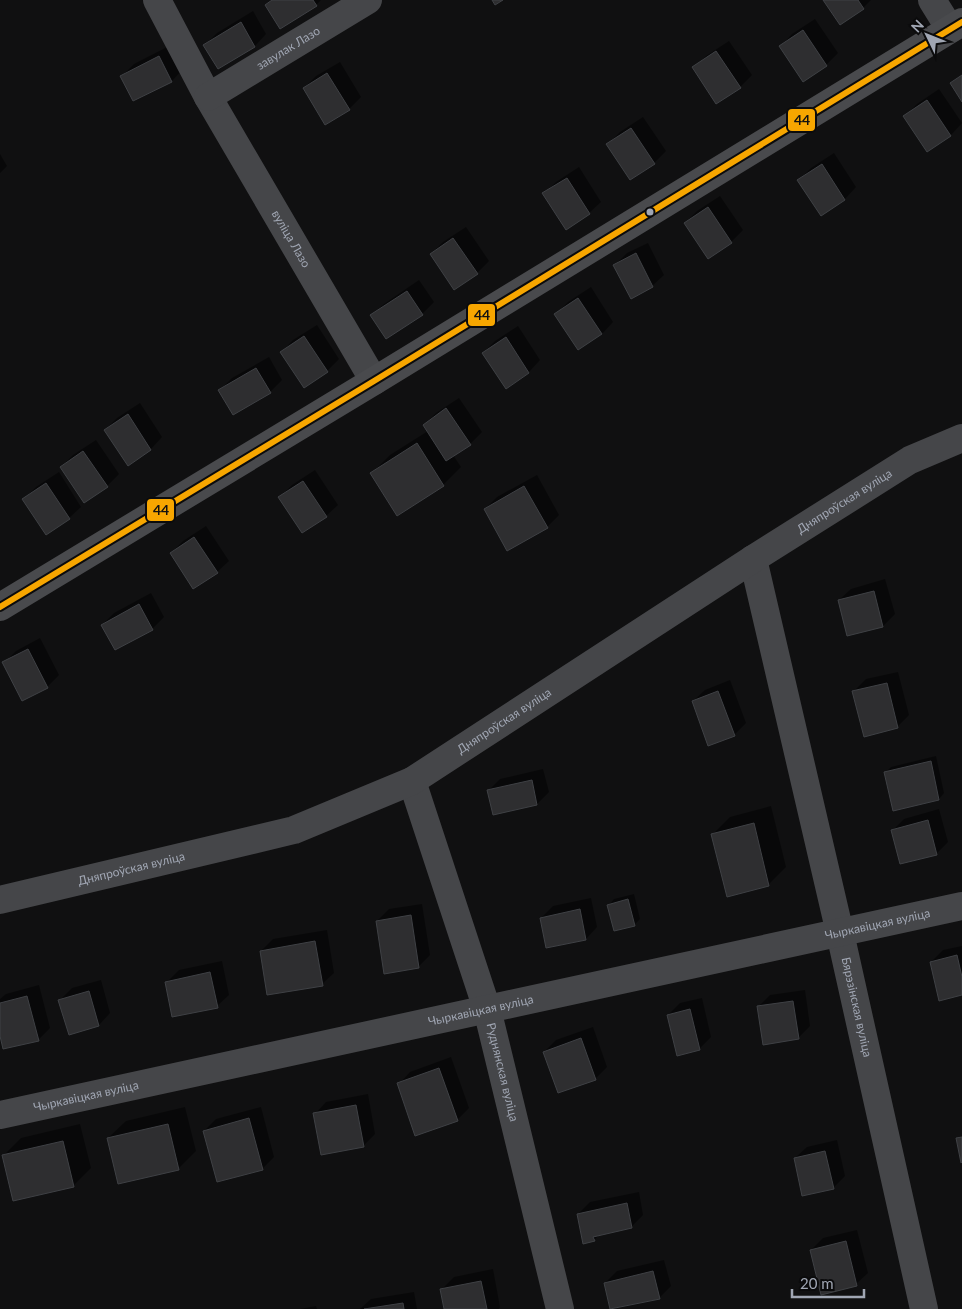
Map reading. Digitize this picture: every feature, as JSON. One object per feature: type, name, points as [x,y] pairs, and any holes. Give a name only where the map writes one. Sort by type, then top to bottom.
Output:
[{"type":"main road","points":[[0,607],[956,26]]},
{"type":"street","name":"вуліца Лазо","points":[[157,0],[208,97],[374,381]]},
{"type":"street","name":"завулак Лазо","points":[[208,97],[368,0]]},
{"type":"street","points":[[932,0],[956,26]]},
{"type":"street","name":"Дняпроўская вуліца","points":[[0,900],[294,830],[412,781],[752,559],[910,460],[962,438]]},
{"type":"street","name":"Бярэзінская вуліца","points":[[752,559],[840,933],[924,1309]]},
{"type":"street","name":"Руднянская вуліца","points":[[412,781],[487,1009],[560,1309]]},
{"type":"street","name":"Чыркавіцкая вуліца","points":[[0,1115],[962,906]]},
{"type":"building","points":[[272,0],[313,0],[317,6],[280,29],[265,5]]},
{"type":"building","points":[[492,0],[503,0],[495,5]]},
{"type":"building","points":[[823,0],[858,0],[864,9],[840,25]]},
{"type":"building","points":[[241,22],[255,47],[218,69],[203,45]]},
{"type":"building","points":[[803,30],[827,66],[803,82],[779,46]]},
{"type":"building","points":[[716,51],[741,88],[716,104],[692,67]]},
{"type":"building","points":[[159,56],[172,82],[133,101],[120,76]]},
{"type":"building","points":[[327,73],[350,110],[325,125],[303,88]]},
{"type":"building","points":[[962,75],[962,102],[950,83]]},
{"type":"building","points":[[927,100],[951,136],[927,152],[903,116]]},
{"type":"building","points":[[631,128],[655,164],[630,180],[606,144]]},
{"type":"building","points":[[822,164],[845,200],[821,216],[797,180]]},
{"type":"building","points":[[567,178],[590,214],[566,230],[542,193]]},
{"type":"building","points":[[708,207],[732,243],[708,259],[684,223]]},
{"type":"building","points":[[453,238],[478,274],[454,290],[430,254]]},
{"type":"building","points":[[636,253],[653,287],[631,299],[613,265]]},
{"type":"building","points":[[407,291],[423,315],[386,339],[370,315]]},
{"type":"building","points":[[578,298],[602,334],[578,350],[554,314]]},
{"type":"building","points":[[304,336],[328,372],[304,388],[280,352]]},
{"type":"building","points":[[506,337],[529,373],[506,389],[482,353]]},
{"type":"building","points":[[256,368],[271,393],[233,415],[218,390]]},
{"type":"building","points":[[446,408],[471,445],[446,461],[423,425]]},
{"type":"building","points":[[128,414],[151,450],[128,466],[104,430]]},
{"type":"building","points":[[417,443],[444,486],[397,516],[370,473]]},
{"type":"building","points":[[83,451],[108,487],[84,503],[60,467]]},
{"type":"building","points":[[303,481],[327,517],[302,533],[278,497]]},
{"type":"building","points":[[46,483],[70,519],[46,535],[22,499]]},
{"type":"building","points":[[524,486],[548,528],[507,551],[484,509]]},
{"type":"building","points":[[194,537],[218,573],[193,589],[170,553]]},
{"type":"building","points":[[874,591],[883,627],[847,636],[838,600]]},
{"type":"building","points":[[139,604],[153,630],[115,650],[101,625]]},
{"type":"building","points":[[28,649],[48,688],[22,701],[2,662]]},
{"type":"building","points":[[887,683],[898,728],[864,737],[852,691]]},
{"type":"building","points":[[718,691],[735,736],[708,746],[692,701]]},
{"type":"building","points":[[931,761],[939,800],[893,811],[884,772]]},
{"type":"building","points":[[532,780],[537,805],[493,815],[487,790]]},
{"type":"building","points":[[928,820],[937,855],[900,864],[891,830]]},
{"type":"building","points":[[754,823],[769,886],[727,897],[711,834]]},
{"type":"building","points":[[628,899],[635,926],[614,931],[607,905]]},
{"type":"building","points":[[580,909],[586,940],[546,948],[540,918]]},
{"type":"building","points":[[411,915],[419,968],[384,974],[376,921]]},
{"type":"building","points":[[315,941],[323,986],[267,995],[260,951]]},
{"type":"building","points":[[957,955],[962,977],[962,995],[939,1001],[930,962]]},
{"type":"building","points":[[210,972],[218,1008],[172,1017],[165,982]]},
{"type":"building","points":[[89,991],[99,1026],[69,1035],[58,1000]]},
{"type":"building","points":[[27,996],[39,1041],[3,1049],[0,1036],[0,1003]]},
{"type":"building","points":[[793,1001],[799,1039],[763,1045],[757,1006]]},
{"type":"building","points":[[690,1009],[700,1050],[677,1056],[667,1015]]},
{"type":"building","points":[[581,1038],[596,1080],[558,1093],[543,1052]]},
{"type":"building","points":[[439,1068],[458,1121],[415,1136],[397,1083]]},
{"type":"building","points":[[356,1105],[364,1147],[321,1155],[313,1113]]},
{"type":"building","points":[[249,1118],[263,1170],[217,1182],[203,1131]]},
{"type":"building","points":[[168,1124],[179,1170],[118,1184],[107,1138]]},
{"type":"building","points":[[962,1137],[962,1162],[961,1163],[956,1138]]},
{"type":"building","points":[[63,1141],[74,1187],[13,1201],[2,1155]]},
{"type":"building","points":[[825,1151],[834,1189],[802,1196],[794,1158]]},
{"type":"building","points":[[627,1203],[632,1228],[593,1237],[595,1241],[583,1244],[577,1214]]},
{"type":"building","points":[[846,1241],[857,1286],[821,1295],[810,1250]]},
{"type":"building","points":[[653,1271],[660,1299],[610,1309],[604,1283]]},
{"type":"building","points":[[481,1281],[487,1309],[444,1309],[440,1289]]},
{"type":"building","points":[[403,1303],[404,1309],[364,1309]]},
{"type":"transit line","name":"44","points":[[0,607],[962,22]]}]
